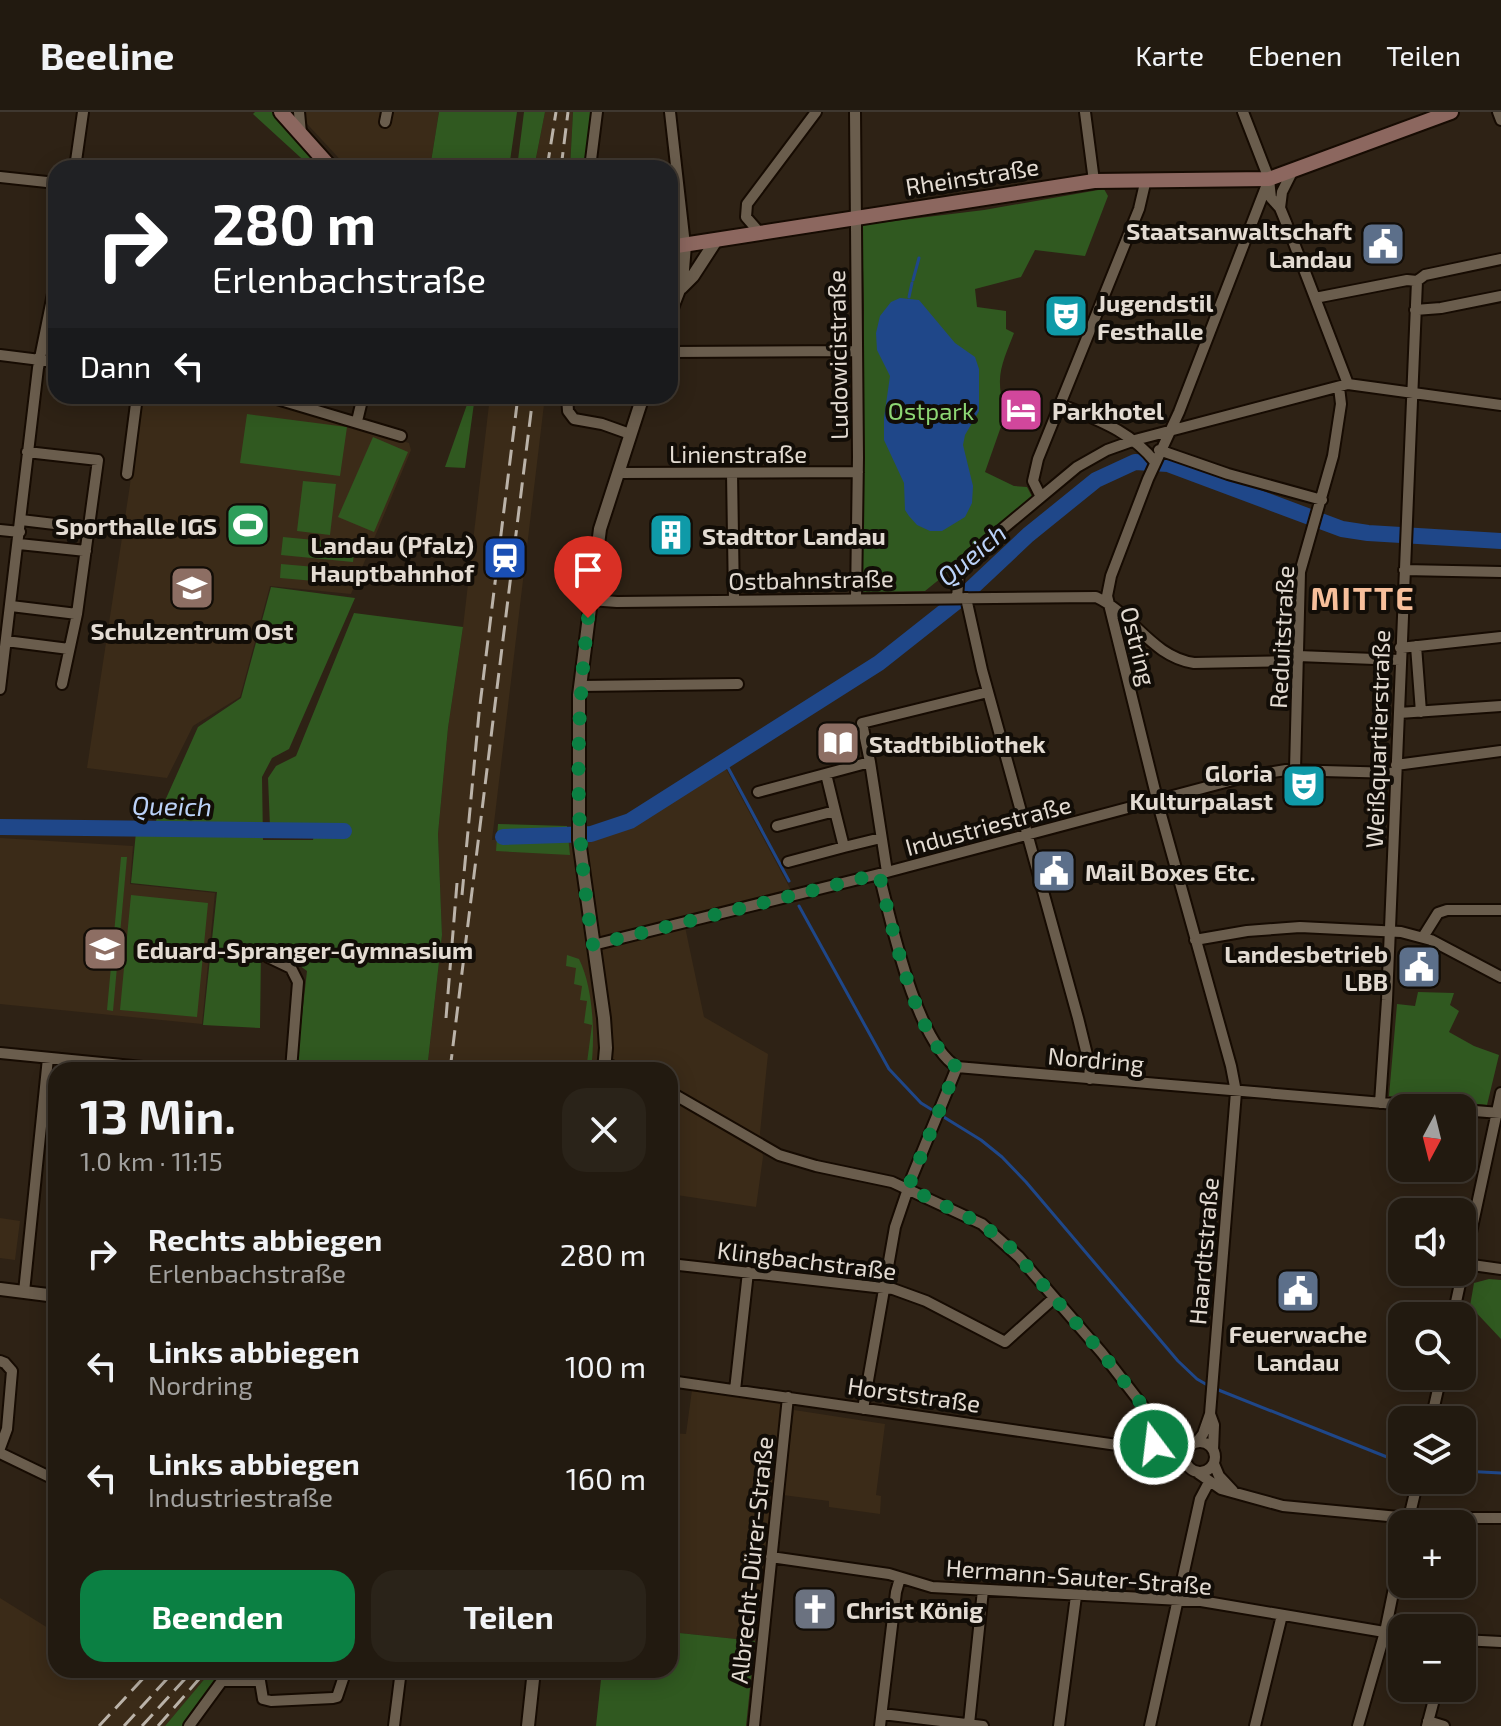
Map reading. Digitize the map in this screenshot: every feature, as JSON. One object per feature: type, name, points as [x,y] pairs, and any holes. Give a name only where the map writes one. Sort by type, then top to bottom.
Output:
[{"type":"main road","points":[[281,112],[324,160]]},
{"type":"main road","name":"Rheinstraße","points":[[678,246],[1094,181],[1269,179],[1451,112]]},
{"type":"street","points":[[76,160],[83,112]]},
{"type":"street","points":[[299,112],[301,133]]},
{"type":"street","points":[[591,160],[597,112]]},
{"type":"street","points":[[670,112],[675,160]]},
{"type":"street","points":[[759,232],[746,217],[746,209],[816,112]]},
{"type":"street","name":"Ludowicistraße","points":[[855,112],[856,599]]},
{"type":"street","points":[[1085,112],[1094,181]]},
{"type":"street","points":[[1243,112],[1269,179],[1271,198],[1280,208],[1315,298],[1344,386]]},
{"type":"street","points":[[1498,112],[1501,120]]},
{"type":"street","points":[[1280,208],[1282,192],[1292,172]]},
{"type":"street","points":[[0,188],[0,177],[48,182]]},
{"type":"street","points":[[1041,497],[1034,485],[1034,477],[1060,404],[1139,209],[1146,179]]},
{"type":"street","name":"Ostring","points":[[1236,1092],[1107,603],[1111,576],[1148,479],[1179,412],[1269,179]]},
{"type":"street","points":[[678,190],[678,234]]},
{"type":"street","points":[[681,288],[693,276],[717,239]]},
{"type":"street","points":[[678,248],[685,265],[678,295]]},
{"type":"street","points":[[1315,298],[1407,280],[1417,281],[1425,275],[1501,259]]},
{"type":"street","points":[[678,281],[681,288]]},
{"type":"street","name":"Weißquartierstraße","points":[[1380,1103],[1417,281]]},
{"type":"street","points":[[1415,310],[1501,296]]},
{"type":"street","points":[[0,689],[27,452],[48,320]]},
{"type":"street","points":[[678,352],[856,351]]},
{"type":"street","points":[[0,355],[48,361]]},
{"type":"street","points":[[1090,1079],[1089,1063],[957,578],[963,562],[1089,459],[1135,440],[1344,386],[1501,405]]},
{"type":"street","name":"Reduitstraße","points":[[1295,770],[1300,572],[1321,504],[1344,386]]},
{"type":"street","points":[[127,474],[136,404]]},
{"type":"street","points":[[296,404],[401,436]]},
{"type":"street","points":[[357,421],[361,404]]},
{"type":"street","points":[[568,404],[568,411],[576,420],[602,424],[630,434]]},
{"type":"street","points":[[604,1062],[604,1018],[580,856],[580,686],[600,529],[640,404]]},
{"type":"street","points":[[1060,404],[1115,428],[1157,456],[1228,474],[1321,504]]},
{"type":"street","points":[[27,452],[98,460],[77,614],[62,684]]},
{"type":"street","name":"Linienstraße","points":[[618,473],[858,472]]},
{"type":"street","points":[[732,473],[734,600]]},
{"type":"street","points":[[21,520],[88,528]]},
{"type":"street","points":[[0,530],[19,538],[86,551]]},
{"type":"street","points":[[1404,570],[1501,572]]},
{"type":"street","name":"Ostbahnstraße","points":[[590,600],[1093,597],[1107,603]]},
{"type":"street","points":[[1107,603],[1162,651],[1188,662],[1298,658],[1400,660]]},
{"type":"street","points":[[11,606],[77,614]]},
{"type":"street","points":[[1400,648],[1500,637]]},
{"type":"street","points":[[6,641],[69,649]]},
{"type":"street","points":[[1416,646],[1421,712]]},
{"type":"street","points":[[580,686],[624,688],[738,684]]},
{"type":"street","points":[[863,1409],[893,1237],[908,1188],[957,1067],[945,1057],[915,1004],[883,873],[881,838],[862,723],[988,692]]},
{"type":"street","points":[[1399,713],[1501,706]]},
{"type":"street","name":"Industriestraße","points":[[593,945],[883,873],[1248,776],[1295,770],[1396,769],[1501,751]]},
{"type":"street","points":[[758,792],[870,762]]},
{"type":"street","points":[[826,774],[844,847]]},
{"type":"street","points":[[777,826],[835,811]]},
{"type":"street","points":[[788,862],[881,838]]},
{"type":"street","points":[[1423,937],[1438,913],[1447,910],[1501,910]]},
{"type":"street","points":[[1195,940],[1255,930],[1300,927],[1390,930],[1423,937],[1501,977]]},
{"type":"street","points":[[268,957],[291,968],[298,982],[292,1062]]},
{"type":"street","points":[[0,1053],[79,1062]]},
{"type":"street","points":[[24,1292],[48,1058]]},
{"type":"street","name":"Nordring","points":[[957,1067],[1388,1104]]},
{"type":"street","name":"Haardtstraße","points":[[1193,1444],[1203,1434],[1210,1414],[1236,1092]]},
{"type":"street","points":[[1476,1215],[1501,1093]]},
{"type":"street","points":[[678,1097],[779,1155],[908,1188],[992,1231],[1019,1257],[1102,1353],[1154,1422],[1156,1432],[1152,1450]]},
{"type":"street","points":[[1476,1111],[1499,1113]]},
{"type":"street","name":"Klingbachstraße","points":[[678,1265],[883,1287],[926,1301],[1005,1342],[1054,1298]]},
{"type":"street","points":[[1476,1266],[1501,1269]]},
{"type":"street","points":[[735,1390],[748,1272]]},
{"type":"street","points":[[0,1289],[48,1295]]},
{"type":"street","points":[[0,1361],[12,1371],[7,1429],[0,1450],[48,1476]]},
{"type":"street","name":"Horststraße","points":[[678,1382],[1152,1450],[1186,1464],[1221,1489],[1283,1506],[1388,1519]]},
{"type":"street","name":"Albrecht-Dürer-Straße","points":[[754,1726],[788,1397]]},
{"type":"street","name":"Haardtstraße","points":[[1210,1414],[1214,1425],[1213,1450]]},
{"type":"street","points":[[1186,1464],[1184,1455],[1193,1444],[1206,1443],[1213,1450],[1214,1464],[1222,1480],[1236,1493]]},
{"type":"street","name":"Horststraße","points":[[1152,1450],[1193,1444]]},
{"type":"street","points":[[1198,1473],[1207,1471],[1214,1464]]},
{"type":"street","points":[[1150,1726],[1200,1499],[1209,1482]]},
{"type":"street","name":"Horststraße","points":[[1476,1519],[1501,1518]]},
{"type":"street","name":"Hermann-Sauter-Straße","points":[[771,1557],[900,1578],[932,1587],[1201,1601],[1388,1633]]},
{"type":"street","points":[[880,1726],[900,1578]]},
{"type":"street","points":[[969,1724],[983,1590]]},
{"type":"street","points":[[1059,1726],[1076,1596]]},
{"type":"street","points":[[1358,1726],[1392,1598]]},
{"type":"street","points":[[1255,1726],[1282,1615]]},
{"type":"street","points":[[1476,1641],[1501,1642]]},
{"type":"street","points":[[189,1726],[225,1678]]},
{"type":"street","points":[[223,1681],[260,1681],[263,1699],[271,1701],[337,1697],[343,1678]]},
{"type":"street","points":[[394,1726],[400,1678]]},
{"type":"street","points":[[528,1726],[533,1678]]},
{"type":"street","points":[[1434,1702],[1428,1724],[1444,1726]]},
{"type":"street","points":[[882,1714],[983,1726]]},
{"type":"shaded area","points":[[296,112],[439,112],[431,160],[341,160]]},
{"type":"shaded area","points":[[545,112],[573,112],[570,160],[536,160]]},
{"type":"shaded area","name":"Schulzentrum Ost","points":[[137,404],[281,404],[409,443],[411,450],[351,594],[270,586],[240,697],[193,726],[167,778],[87,768],[130,485]]},
{"type":"shaded area","points":[[489,404],[544,404],[492,840],[591,835],[631,822],[724,765],[793,894],[684,922],[704,1017],[768,1054],[760,1133],[763,1157],[756,1207],[678,1195],[678,1062],[428,1062],[442,935],[438,834],[448,728]]},
{"type":"shaded area","name":"Eduard-Spranger-Gymnasium","points":[[0,838],[133,846],[130,884],[215,893],[202,1024],[0,1004]]},
{"type":"shaded area","points":[[0,1218],[20,1221],[15,1260],[0,1258]]},
{"type":"shaded area","points":[[692,1390],[784,1402],[755,1641],[678,1633],[678,1434],[686,1434]]},
{"type":"shaded area","points":[[794,1410],[885,1424],[876,1495],[881,1496],[880,1514],[829,1507],[829,1501],[783,1495]]},
{"type":"shaded area","points":[[0,1598],[48,1628],[48,1678],[127,1678],[134,1682],[138,1678],[205,1678],[165,1726],[0,1726]]},
{"type":"green space","points":[[272,112],[316,160],[303,160],[253,114]]},
{"type":"green space","points":[[439,112],[517,112],[510,160],[431,160]]},
{"type":"green space","points":[[524,112],[545,112],[536,160],[518,160]]},
{"type":"green space","points":[[573,112],[592,112],[586,160],[570,160]]},
{"type":"green space","name":"Ostpark","points":[[1104,189],[1108,196],[1085,256],[1035,250],[1021,277],[975,289],[977,307],[1006,311],[1006,329],[1014,333],[1000,378],[1004,418],[985,472],[1014,486],[1027,487],[1035,502],[925,591],[856,592],[864,310],[862,225],[984,210]]},
{"type":"green space","points":[[467,404],[474,404],[465,468],[445,467]]},
{"type":"green space","points":[[247,414],[347,427],[340,476],[240,463]]},
{"type":"green space","points":[[373,437],[408,452],[374,532],[338,517]]},
{"type":"green space","points":[[303,481],[336,484],[330,535],[297,531]]},
{"type":"green space","points":[[283,537],[355,544],[353,562],[281,555]]},
{"type":"green space","points":[[281,564],[350,570],[349,584],[280,578]]},
{"type":"green space","points":[[271,587],[355,598],[289,749],[272,758],[262,777],[263,840],[313,840],[315,828],[270,827],[268,778],[276,766],[296,756],[354,613],[463,627],[448,728],[438,834],[442,935],[428,1062],[297,1062],[307,971],[292,960],[261,948],[260,1028],[203,1025],[217,892],[131,883],[136,832],[151,832],[198,727],[241,698]]},
{"type":"green space","points":[[498,824],[567,826],[570,855],[496,851]]},
{"type":"green space","points":[[121,857],[127,857],[113,1011],[107,1010]]},
{"type":"green space","points":[[131,895],[208,903],[197,1017],[120,1010]]},
{"type":"green space","points":[[567,955],[579,959],[588,984],[593,1029],[592,1062],[587,1062],[592,1025],[584,1023],[587,1001],[580,1000],[582,986],[574,984],[576,968],[566,966]]},
{"type":"green space","points":[[1418,992],[1454,993],[1450,1005],[1459,1011],[1449,1032],[1499,1055],[1487,1105],[1476,1104],[1476,1094],[1389,1094],[1397,1004],[1415,1006]]},
{"type":"green space","points":[[1501,1280],[1501,1339],[1476,1312],[1476,1302],[1471,1302],[1476,1282]]},
{"type":"green space","points":[[678,1633],[755,1641],[746,1726],[596,1726],[601,1678],[678,1678]]},
{"type":"green space","points":[[205,1678],[224,1678],[192,1726],[165,1726]]},
{"type":"water","points":[[900,298],[919,300],[955,343],[975,357],[979,369],[979,411],[965,435],[963,445],[973,486],[972,503],[965,517],[942,531],[930,531],[917,525],[905,510],[904,483],[884,440],[890,376],[877,350],[876,333],[880,316],[891,302]]},
{"type":"waterway","points":[[913,280],[919,258]]},
{"type":"waterway","points":[[909,297],[912,283]]},
{"type":"waterway","name":"Queich","points":[[503,837],[591,834],[630,821],[879,663],[960,599],[1028,535],[1096,480],[1135,462],[1168,464],[1342,529],[1501,541]]},
{"type":"waterway","points":[[725,762],[789,881]]},
{"type":"waterway","name":"Queich","points":[[0,827],[344,831]]},
{"type":"waterway","points":[[799,906],[889,1069],[921,1103],[981,1140],[1002,1157],[1178,1361],[1209,1386]]},
{"type":"waterway","points":[[1216,1389],[1388,1457]]},
{"type":"waterway","points":[[1476,1472],[1501,1473]]},
{"type":"railway","points":[[548,160],[556,112]]},
{"type":"railway","points":[[562,160],[568,112]]},
{"type":"railway","points":[[462,895],[479,713],[517,404]]},
{"type":"railway","points":[[451,1062],[532,404]]},
{"type":"railway","points":[[446,1018],[457,883]]},
{"type":"railway","points":[[99,1726],[144,1678]]},
{"type":"railway","points":[[124,1726],[168,1678]]},
{"type":"railway","points":[[142,1726],[186,1678]]},
{"type":"railway","points":[[158,1726],[200,1678]]},
{"type":"place","name":"Staatsanwaltschaft Landau","points":[[1383,244]]},
{"type":"place","name":"Jugendstil Festhalle","points":[[1066,316]]},
{"type":"place","name":"Parkhotel","points":[[1021,410]]},
{"type":"place","name":"Sporthalle IGS","points":[[248,525]]},
{"type":"place","name":"Stadttor Landau","points":[[671,535]]},
{"type":"place","name":"Landau (Pfalz) Hauptbahnhof","points":[[505,558]]},
{"type":"place","name":"Schulzentrum Ost","points":[[192,588]]},
{"type":"place","name":"Stadtbibliothek","points":[[838,743]]},
{"type":"place","name":"Gloria Kulturpalast","points":[[1304,786]]},
{"type":"place","name":"Mail Boxes Etc.","points":[[1054,871]]},
{"type":"place","name":"Eduard-Spranger-Gymnasium","points":[[105,949]]},
{"type":"place","name":"Landesbetrieb LBB","points":[[1419,967]]},
{"type":"place","name":"Feuerwache Landau","points":[[1298,1291]]},
{"type":"place","name":"Christ König","points":[[815,1609]]},
{"type":"district","name":"MITTE","points":[[1363,597]]},
{"type":"route","points":[[588,618],[579,702],[578,822],[593,945],[879,874],[915,1004],[945,1057],[957,1067],[908,1188],[982,1224],[1011,1248],[1102,1353],[1149,1414],[1155,1425],[1154,1444]]}]
